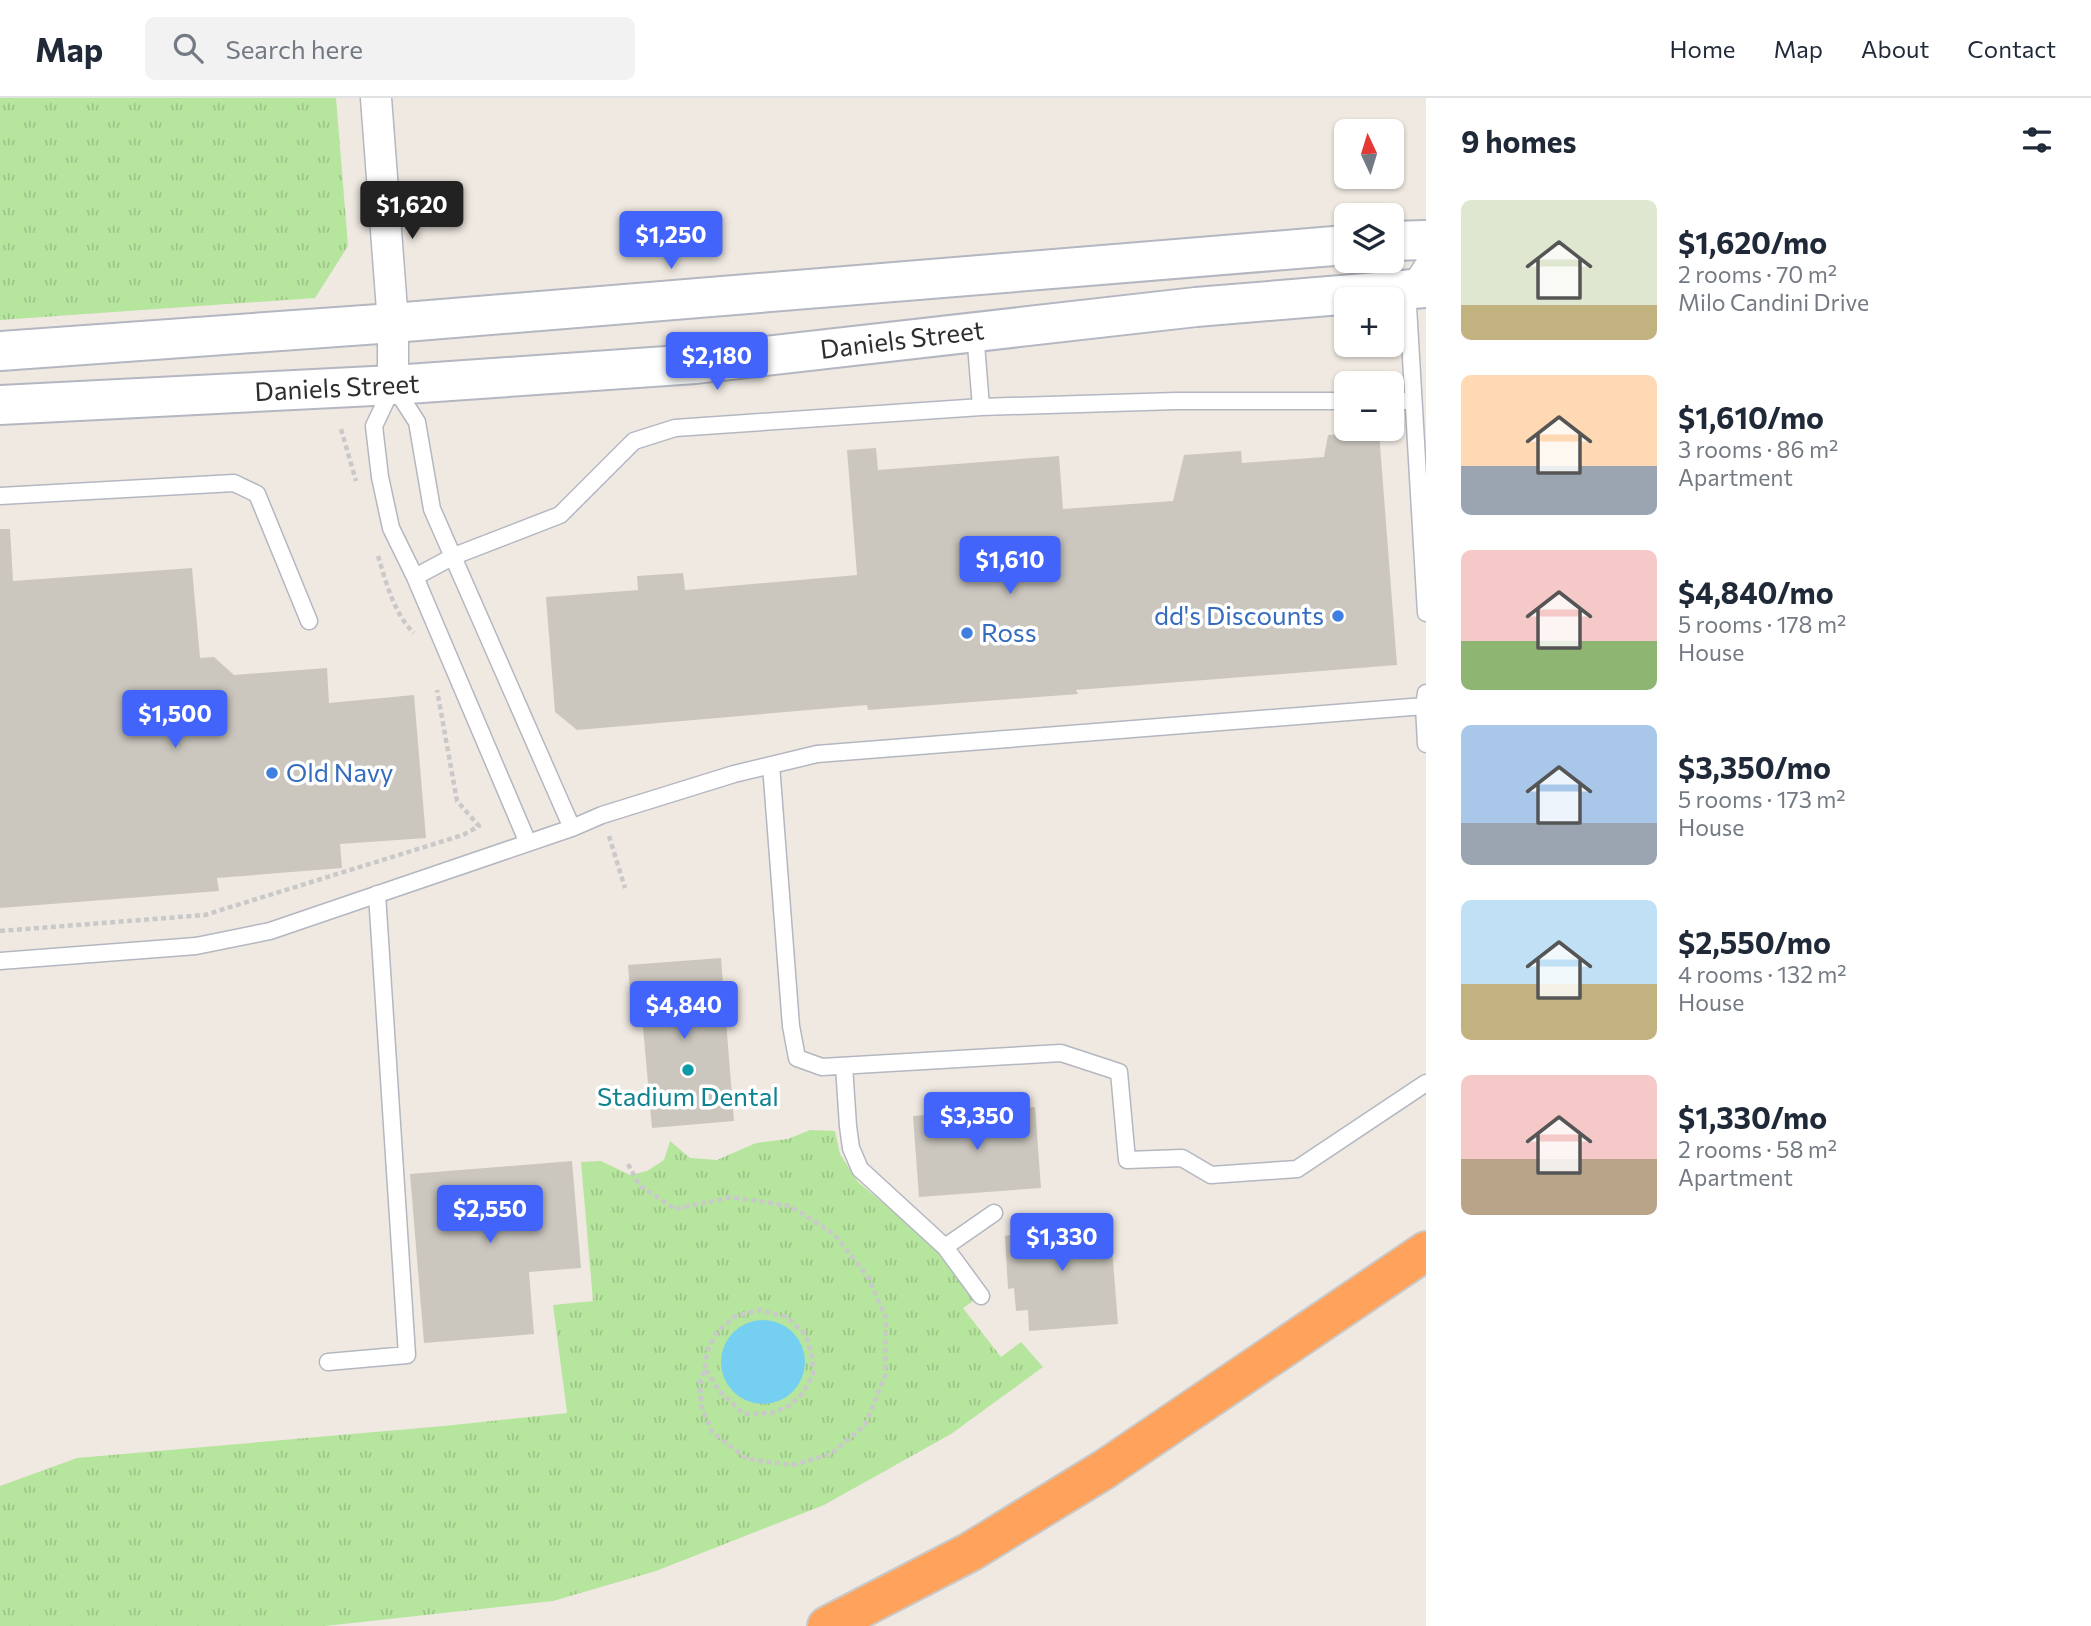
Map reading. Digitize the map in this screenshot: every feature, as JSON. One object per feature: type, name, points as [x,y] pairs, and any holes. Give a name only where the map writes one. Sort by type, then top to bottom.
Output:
[{"type":"highway","points":[[827,1626],[970,1552],[1105,1469],[1426,1251]]},
{"type":"main road","points":[[1404,241],[1426,240]]},
{"type":"main road","name":"Daniels Street","points":[[0,351],[393,323],[1334,246]]},
{"type":"main road","name":"Daniels Street","points":[[0,405],[393,386],[695,364],[1420,279]]},
{"type":"street","points":[[376,98],[393,323],[393,386]]},
{"type":"lane","points":[[1420,279],[1413,401],[1426,612]]},
{"type":"lane","points":[[975,331],[981,407]]},
{"type":"lane","points":[[393,386],[417,422],[432,509],[572,828]]},
{"type":"lane","points":[[393,386],[374,426],[380,477],[391,528],[415,577],[528,843]]},
{"type":"lane","points":[[415,577],[454,556],[560,515],[634,441],[675,428],[981,407],[1176,401],[1334,401]]},
{"type":"lane","points":[[1404,401],[1413,401]]},
{"type":"lane","points":[[0,496],[234,483],[257,494],[309,621]]},
{"type":"lane","points":[[0,961],[196,946],[270,931],[572,828],[602,815],[734,774],[817,754],[1425,699],[1426,744]]},
{"type":"lane","points":[[771,765],[791,1026],[797,1058],[822,1067],[1061,1053],[1119,1072],[1127,1160],[1182,1157],[1212,1175],[1297,1169],[1426,1083]]},
{"type":"lane","points":[[328,1362],[407,1355],[377,894]]},
{"type":"lane","points":[[844,1066],[851,1148],[860,1169],[945,1247],[981,1296]]},
{"type":"lane","points":[[945,1247],[994,1213]]},
{"type":"path","points":[[341,429],[360,494]]},
{"type":"path","points":[[375,545],[386,584],[405,624],[421,640]]},
{"type":"path","points":[[0,931],[205,915],[463,835],[479,826],[457,801],[436,686]]},
{"type":"path","points":[[602,815],[625,888]]},
{"type":"path","points":[[628,1164],[639,1185],[675,1209],[731,1197],[790,1206],[834,1234],[868,1277],[886,1318],[885,1376],[866,1426],[831,1454],[793,1465],[747,1459],[712,1432],[701,1405],[700,1382],[707,1351],[717,1332],[734,1317],[759,1310],[787,1317],[806,1335],[812,1355],[813,1375],[803,1393],[789,1406],[772,1413],[744,1414],[719,1391],[705,1368]]},
{"type":"green space","points":[[0,98],[336,98],[348,246],[315,298],[0,320]]},
{"type":"green space","points":[[810,1130],[835,1131],[840,1154],[858,1182],[931,1243],[975,1300],[963,1308],[1001,1357],[1021,1342],[1043,1367],[951,1434],[824,1505],[656,1571],[553,1601],[325,1626],[0,1626],[0,1486],[77,1458],[567,1413],[553,1305],[593,1301],[581,1162],[601,1161],[630,1175],[647,1171],[664,1160],[670,1141],[690,1158],[717,1160],[756,1143],[788,1139]]},
{"type":"water","points":[[763,1320],[786,1327],[798,1339],[805,1362],[798,1385],[786,1397],[763,1404],[740,1397],[728,1385],[721,1362],[728,1339],[740,1327]]},
{"type":"building","points":[[1328,435],[1334,435],[1334,441],[1380,441],[1397,665],[1076,690],[1078,694],[868,710],[867,705],[577,730],[555,712],[546,597],[638,590],[637,576],[683,573],[685,590],[857,575],[847,450],[876,448],[878,470],[1059,456],[1063,509],[1173,501],[1184,455],[1241,451],[1242,463],[1324,457]]},
{"type":"building","points":[[0,529],[10,529],[13,581],[192,568],[200,658],[214,657],[234,675],[327,668],[329,703],[414,695],[426,838],[340,844],[342,868],[217,878],[219,891],[0,908]]},
{"type":"building","name":"Stadium Dental","points":[[721,958],[734,1121],[652,1128],[642,1016],[632,1017],[628,965]]},
{"type":"building","points":[[1035,1107],[1041,1188],[919,1197],[913,1116]]},
{"type":"building","points":[[572,1161],[581,1268],[529,1272],[534,1334],[424,1343],[410,1174]]},
{"type":"building","points":[[1063,1216],[1063,1227],[1110,1223],[1118,1324],[1029,1331],[1028,1310],[1016,1311],[1014,1288],[1008,1289],[1005,1236],[1011,1235],[1010,1220]]},
{"type":"place","name":"dd's Discounts","points":[[1338,616]]},
{"type":"place","name":"Ross","points":[[967,633]]},
{"type":"place","name":"Old Navy","points":[[272,773]]},
{"type":"place","name":"Stadium Dental","points":[[688,1070]]}]
